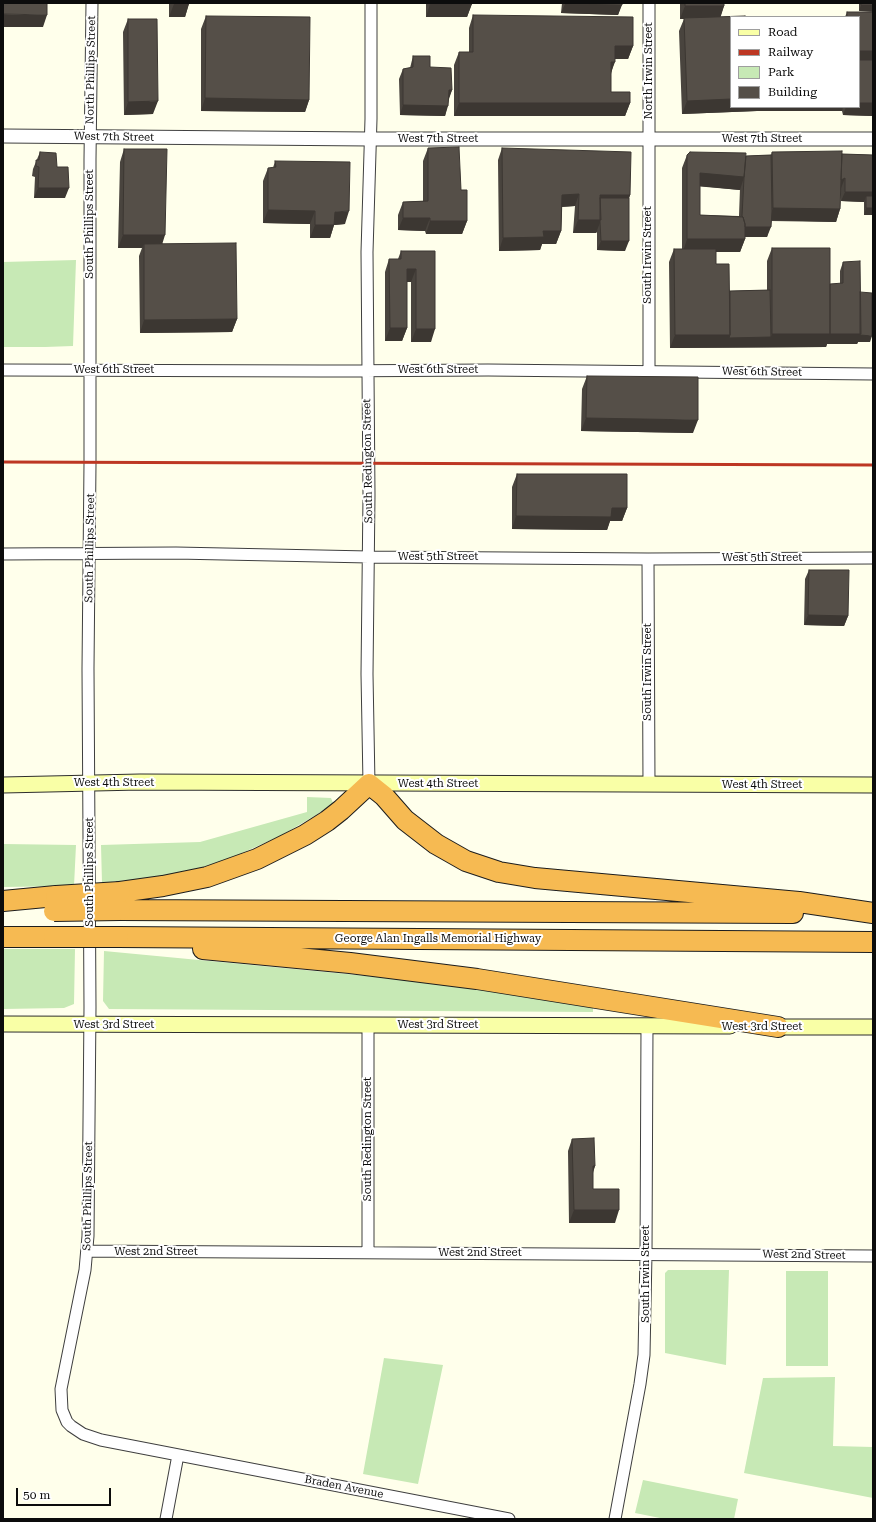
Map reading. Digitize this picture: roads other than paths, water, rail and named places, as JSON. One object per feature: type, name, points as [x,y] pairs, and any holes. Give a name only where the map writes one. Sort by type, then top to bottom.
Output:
[{"type":"highway","points":[[120,901],[164,886],[206,877],[257,859],[305,835],[327,821],[342,810],[369,784],[384,796],[405,820],[436,844],[466,861],[499,872],[535,878],[799,902],[873,913]]},
{"type":"highway","points":[[3,901],[55,903],[120,901],[873,913]]},
{"type":"highway","points":[[3,911],[55,903]]},
{"type":"highway","name":"George Alan Ingalls Memorial Highway","points":[[3,937],[873,942]]},
{"type":"highway","points":[[121,937],[188,948],[350,964],[477,979],[778,1027]]},
{"type":"main road","name":"West 4th Street","points":[[3,785],[90,782],[873,785]]},
{"type":"main road","name":"West 3rd Street","points":[[3,1024],[873,1027]]},
{"type":"street","name":"North Phillips Street","points":[[90,137],[92,3]]},
{"type":"street","name":"South Redington Street","points":[[369,784],[367,674],[369,557],[367,246],[370,139],[371,3]]},
{"type":"street","name":"North Irwin Street","points":[[649,3],[649,139]]},
{"type":"street","name":"West 7th Street","points":[[3,136],[370,139],[873,139]]},
{"type":"street","name":"South Phillips Street","points":[[90,137],[90,554],[88,669],[90,782],[90,1024],[87,1251],[85,1270],[61,1389],[61,1403],[64,1416],[71,1426],[83,1434],[101,1440],[178,1455]]},
{"type":"street","name":"South Irwin Street","points":[[648,371],[649,139]]},
{"type":"street","name":"West 6th Street","points":[[3,370],[648,371],[873,374]]},
{"type":"street","name":"West 5th Street","points":[[3,554],[176,553],[369,557],[648,559],[873,558]]},
{"type":"street","name":"South Irwin Street","points":[[648,559],[649,785]]},
{"type":"street","name":"South Redington Street","points":[[368,1025],[368,1253]]},
{"type":"street","name":"South Irwin Street","points":[[615,1519],[643,1368],[646,1333],[647,1026]]},
{"type":"street","name":"West 2nd Street","points":[[87,1251],[873,1256]]},
{"type":"street","points":[[166,1519],[178,1455]]},
{"type":"street","name":"Braden Avenue","points":[[178,1455],[509,1519]]},
{"type":"railway","points":[[3,462],[873,465]]}]
